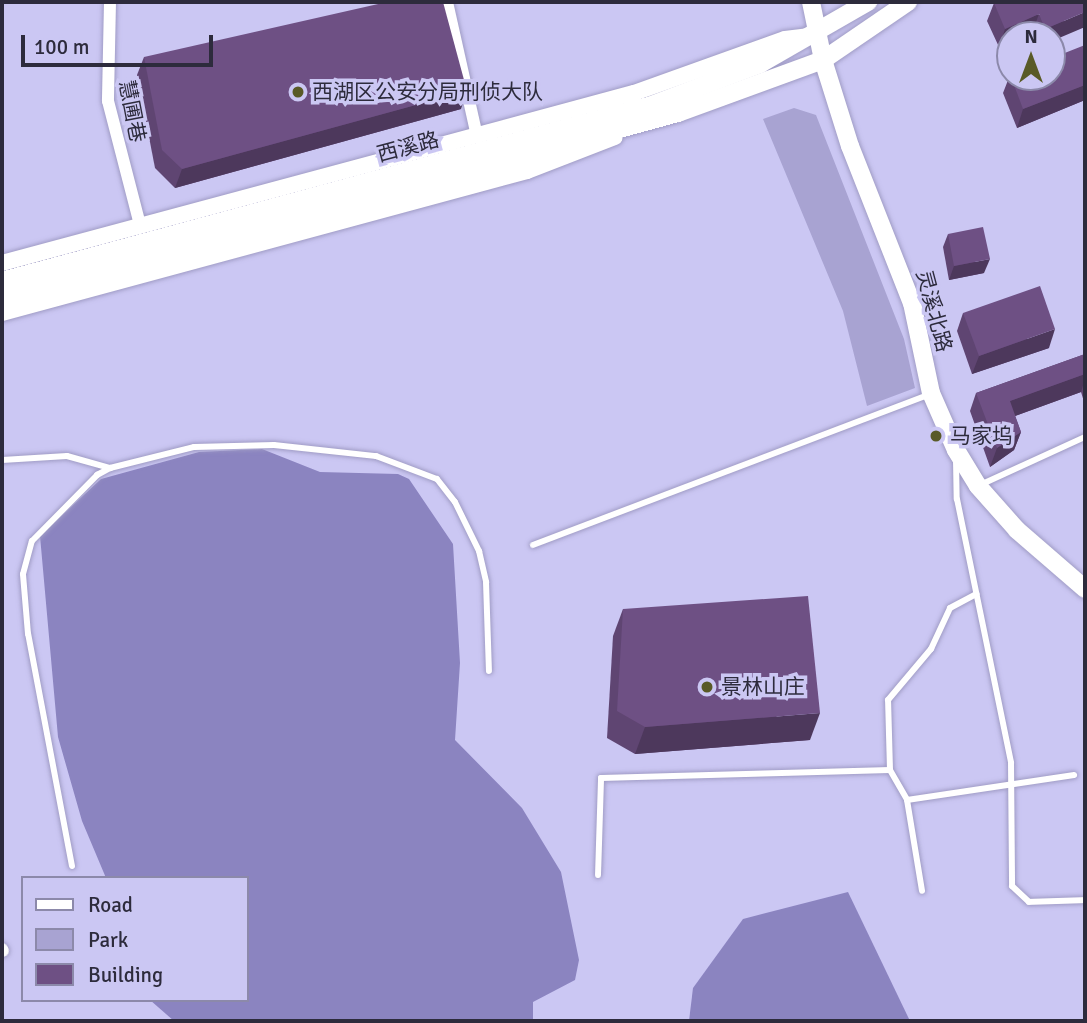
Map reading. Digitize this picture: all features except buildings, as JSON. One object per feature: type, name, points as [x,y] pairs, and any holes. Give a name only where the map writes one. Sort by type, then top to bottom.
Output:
[{"type":"main road","name":"灵溪北路","points":[[811,2],[823,60],[850,146],[912,303],[931,393],[956,450],[978,486],[1017,530],[1085,589]]},
{"type":"main road","name":"西溪路","points":[[2,281],[649,106],[760,64],[817,34],[868,2]]},
{"type":"main road","name":"西溪路","points":[[2,298],[678,113],[823,60],[908,2]]},
{"type":"street","name":"慧圃巷","points":[[110,2],[108,101],[140,225]]},
{"type":"street","points":[[447,2],[477,136]]},
{"type":"street","name":"西溪路","points":[[2,263],[695,75],[785,39],[817,34]]},
{"type":"street","name":"西溪路","points":[[2,313],[527,170],[678,113]]},
{"type":"lane","points":[[533,545],[931,393]]},
{"type":"lane","points":[[978,486],[1085,437]]},
{"type":"lane","points":[[72,866],[28,634],[23,574],[32,541],[97,475],[110,468],[194,447],[274,445],[376,456],[437,479],[456,502],[479,551],[486,582],[489,671]]},
{"type":"lane","points":[[956,450],[957,499],[1011,763],[1012,886],[1029,902],[1085,900]]},
{"type":"lane","points":[[2,460],[67,456],[110,468]]},
{"type":"lane","points":[[922,891],[907,800],[890,770],[888,700],[931,649],[950,608],[976,594]]},
{"type":"lane","points":[[598,876],[601,778],[890,770]]},
{"type":"lane","points":[[907,800],[1074,775]]},
{"type":"green space","points":[[794,108],[816,115],[904,339],[915,388],[867,406],[843,311],[763,119]]},
{"type":"shaded area","points":[[262,449],[320,472],[398,474],[409,479],[453,544],[460,663],[455,740],[522,808],[561,872],[579,960],[575,980],[533,1002],[533,1021],[174,1021],[152,1002],[248,1002],[248,876],[105,876],[82,821],[58,737],[40,536],[101,479],[199,452]]},
{"type":"shaded area","points":[[848,892],[910,1021],[689,1021],[693,988],[743,919]]},
{"type":"place","name":"西湖区公安分局刑侦大队","points":[[298,92]]},
{"type":"place","name":"马家坞","points":[[936,436]]},
{"type":"place","name":"景林山庄","points":[[707,687]]}]
